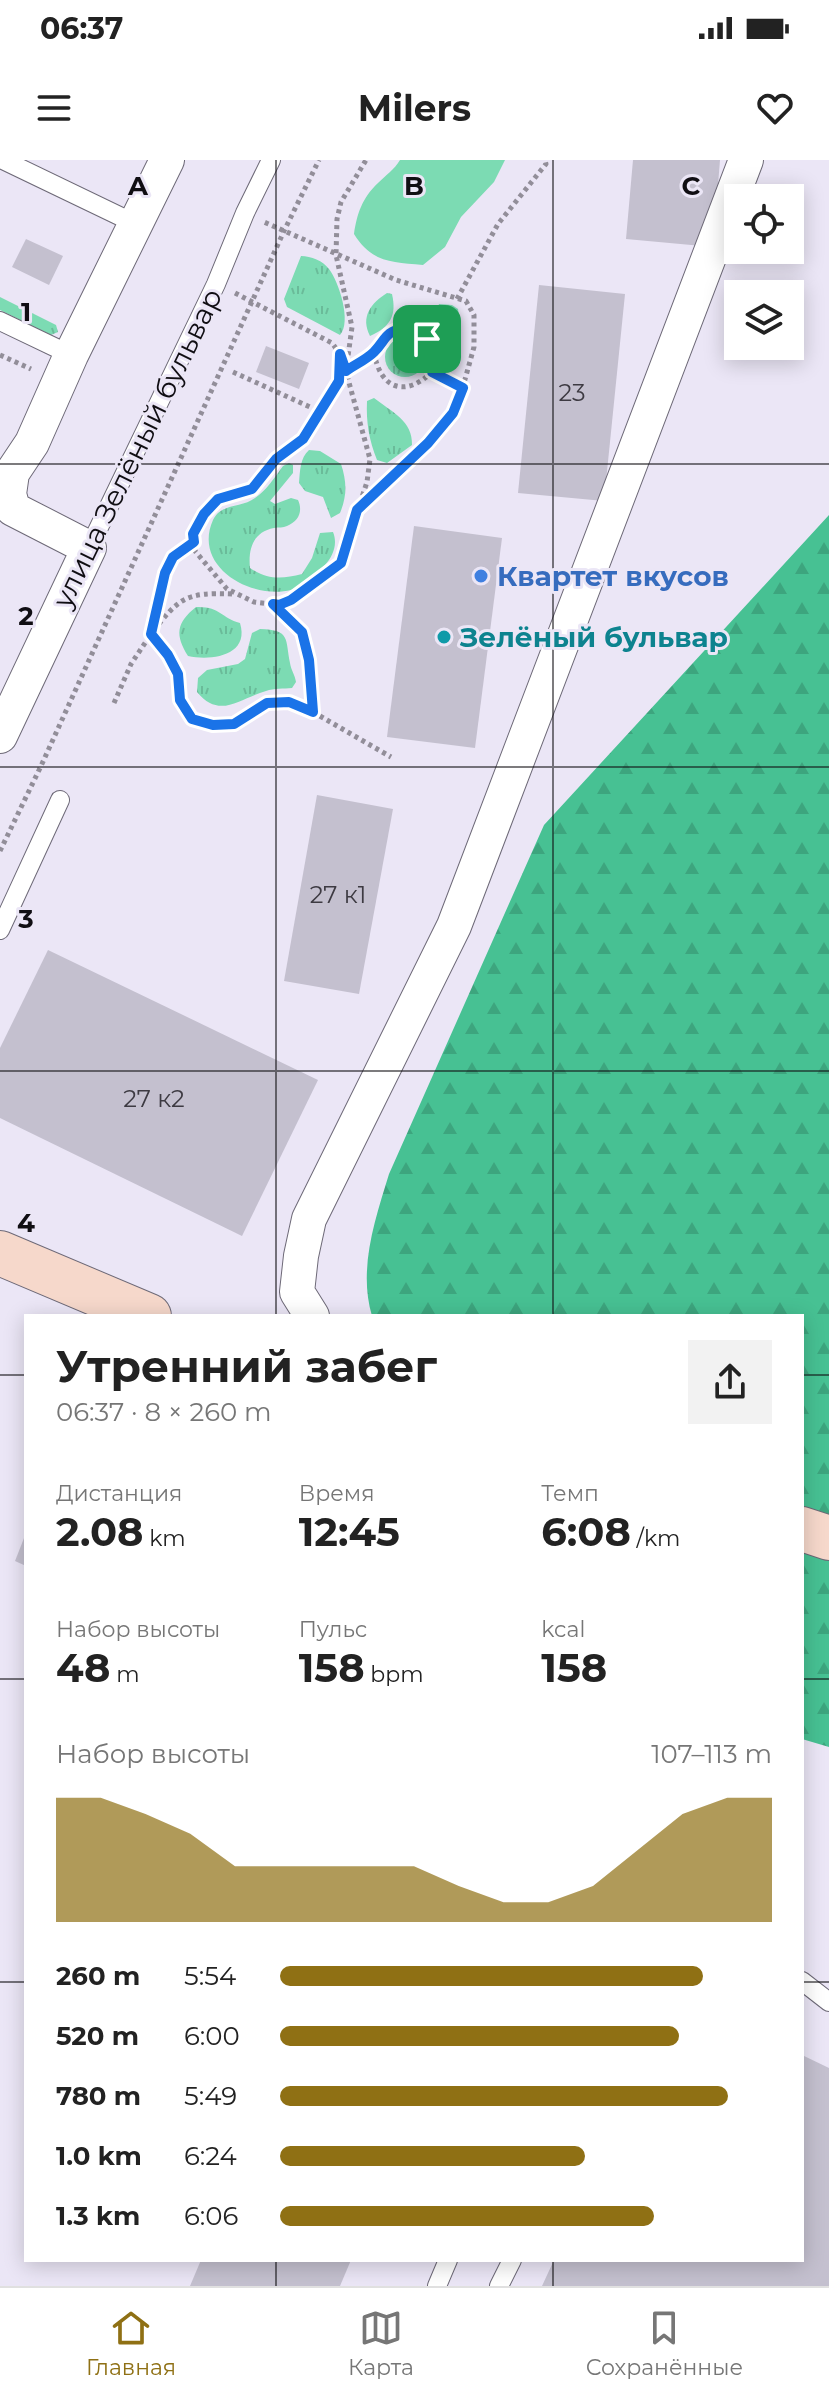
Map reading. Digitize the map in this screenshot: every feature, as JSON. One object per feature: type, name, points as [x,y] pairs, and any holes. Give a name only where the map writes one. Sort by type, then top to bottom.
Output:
[{"type":"main road","points":[[0,1253],[144,1314]]},
{"type":"main road","points":[[804,1530],[829,1538]]},
{"type":"street","points":[[89,548],[13,509],[5,493],[12,473],[32,443],[71,355],[167,160]]},
{"type":"street","points":[[311,1314],[297,1292],[309,1219],[454,926],[746,160]]},
{"type":"street","name":"улица Зелёный бульвар","points":[[0,736],[89,548]]},
{"type":"lane","points":[[3,160],[136,224]]},
{"type":"lane","name":"улица Зелёный бульвар","points":[[89,548],[216,284],[271,160]]},
{"type":"lane","points":[[0,321],[71,355]]},
{"type":"lane","points":[[0,930],[60,800]]},
{"type":"lane","points":[[804,1983],[829,2002]]},
{"type":"lane","points":[[437,2286],[447,2262]]},
{"type":"lane","points":[[499,2286],[511,2262]]},
{"type":"path","points":[[0,851],[319,160]]},
{"type":"path","points":[[346,371],[352,327],[336,255],[337,219],[341,202],[366,160]]},
{"type":"path","points":[[457,299],[498,224],[546,161]]},
{"type":"path","points":[[245,213],[396,280],[466,301],[474,315],[474,347],[453,413],[428,443],[357,510]]},
{"type":"path","points":[[216,284],[332,343],[340,354],[346,371],[370,459],[367,482],[341,563],[291,600],[279,605],[254,602],[227,589],[195,551],[193,534],[204,514],[218,499],[252,489],[276,459],[303,439],[339,381],[340,354]]},
{"type":"path","points":[[346,371],[374,352],[392,331],[404,328],[416,331],[427,339],[432,351],[432,372],[411,386],[397,386],[386,382],[379,372],[374,352]]},
{"type":"path","points":[[0,355],[31,370]]},
{"type":"path","points":[[233,372],[321,412]]},
{"type":"path","points":[[432,372],[463,388]]},
{"type":"path","points":[[151,634],[165,573],[173,557],[194,542]]},
{"type":"path","points":[[114,703],[131,664],[171,608],[187,597],[210,593],[237,594]]},
{"type":"path","points":[[273,604],[302,632],[309,660],[313,712]]},
{"type":"path","points":[[151,634],[178,674],[180,700],[192,719],[213,725],[234,724],[267,703],[289,702],[313,712],[391,757]]},
{"type":"green space","points":[[400,160],[505,160],[494,182],[461,217],[445,247],[423,265],[392,262],[376,256],[354,234],[364,200]]},
{"type":"green space","points":[[301,256],[320,261],[333,275],[344,312],[345,321],[340,335],[287,307],[284,299]]},
{"type":"green space","points":[[387,293],[392,294],[393,315],[383,329],[370,336],[366,323],[369,311]]},
{"type":"green space","points":[[0,297],[56,325],[58,332],[51,335],[0,310]]},
{"type":"green space","points":[[439,304],[458,309],[458,361],[450,366],[440,361],[437,346],[435,325]]},
{"type":"green space","points":[[405,337],[419,343],[425,357],[419,371],[405,377],[391,371],[385,357],[391,343]]},
{"type":"green space","points":[[374,398],[405,423],[411,437],[412,445],[387,463],[377,460],[370,438],[367,401]]},
{"type":"green space","points":[[309,450],[320,451],[341,464],[345,483],[344,501],[340,513],[331,518],[323,497],[305,491],[299,483],[302,461]]},
{"type":"green space","points":[[289,463],[293,465],[293,473],[270,501],[275,504],[291,498],[298,500],[299,515],[291,524],[267,530],[257,537],[251,548],[250,568],[275,577],[302,574],[312,558],[320,533],[333,532],[334,550],[314,577],[301,586],[276,592],[259,590],[244,585],[218,565],[211,552],[209,537],[213,520],[226,508],[255,498]]},
{"type":"green space","points":[[829,515],[829,1747],[804,1740],[804,1314],[372,1314],[367,1280],[370,1245],[389,1174],[544,825]]},
{"type":"green space","points":[[196,607],[210,608],[240,623],[242,634],[234,649],[207,658],[188,656],[181,642],[180,630],[184,618]]},
{"type":"green space","points":[[260,629],[277,631],[285,637],[296,682],[292,688],[269,690],[230,705],[214,705],[206,700],[197,692],[198,678],[207,670],[238,664],[245,659],[252,633]]},
{"type":"building","points":[[633,160],[720,160],[713,247],[626,239]]},
{"type":"building","points":[[26,239],[63,256],[49,285],[12,267]]},
{"type":"building","points":[[539,285],[625,294],[604,501],[518,493]]},
{"type":"building","points":[[266,346],[309,363],[299,389],[256,372]]},
{"type":"building","name":"Зелёный бульвар","points":[[414,526],[502,538],[475,748],[387,737]]},
{"type":"building","points":[[317,795],[393,809],[359,994],[284,981]]},
{"type":"building","points":[[48,950],[318,1080],[242,1236],[0,1118],[0,1048]]},
{"type":"building","points":[[24,1538],[24,1565],[15,1561]]},
{"type":"building","points":[[804,2056],[829,2068],[829,2286],[542,2286],[553,2262],[804,2262]]},
{"type":"building","points":[[200,2262],[350,2262],[340,2286],[190,2286]]},
{"type":"place","name":"Квартет вкусов","points":[[481,576]]},
{"type":"place","name":"Зелёный бульвар","points":[[444,637]]},
{"type":"route","points":[[404,328],[416,331],[427,339],[432,351],[432,372],[463,388],[453,413],[428,443],[357,510],[341,563],[291,600],[273,604],[302,632],[309,660],[313,712],[289,702],[267,703],[234,724],[213,725],[192,719],[180,700],[178,674],[151,634],[165,573],[173,557],[194,542],[193,534],[204,514],[218,499],[252,489],[276,459],[303,439],[339,381],[340,354],[346,371],[374,352],[392,331],[404,328]]}]
